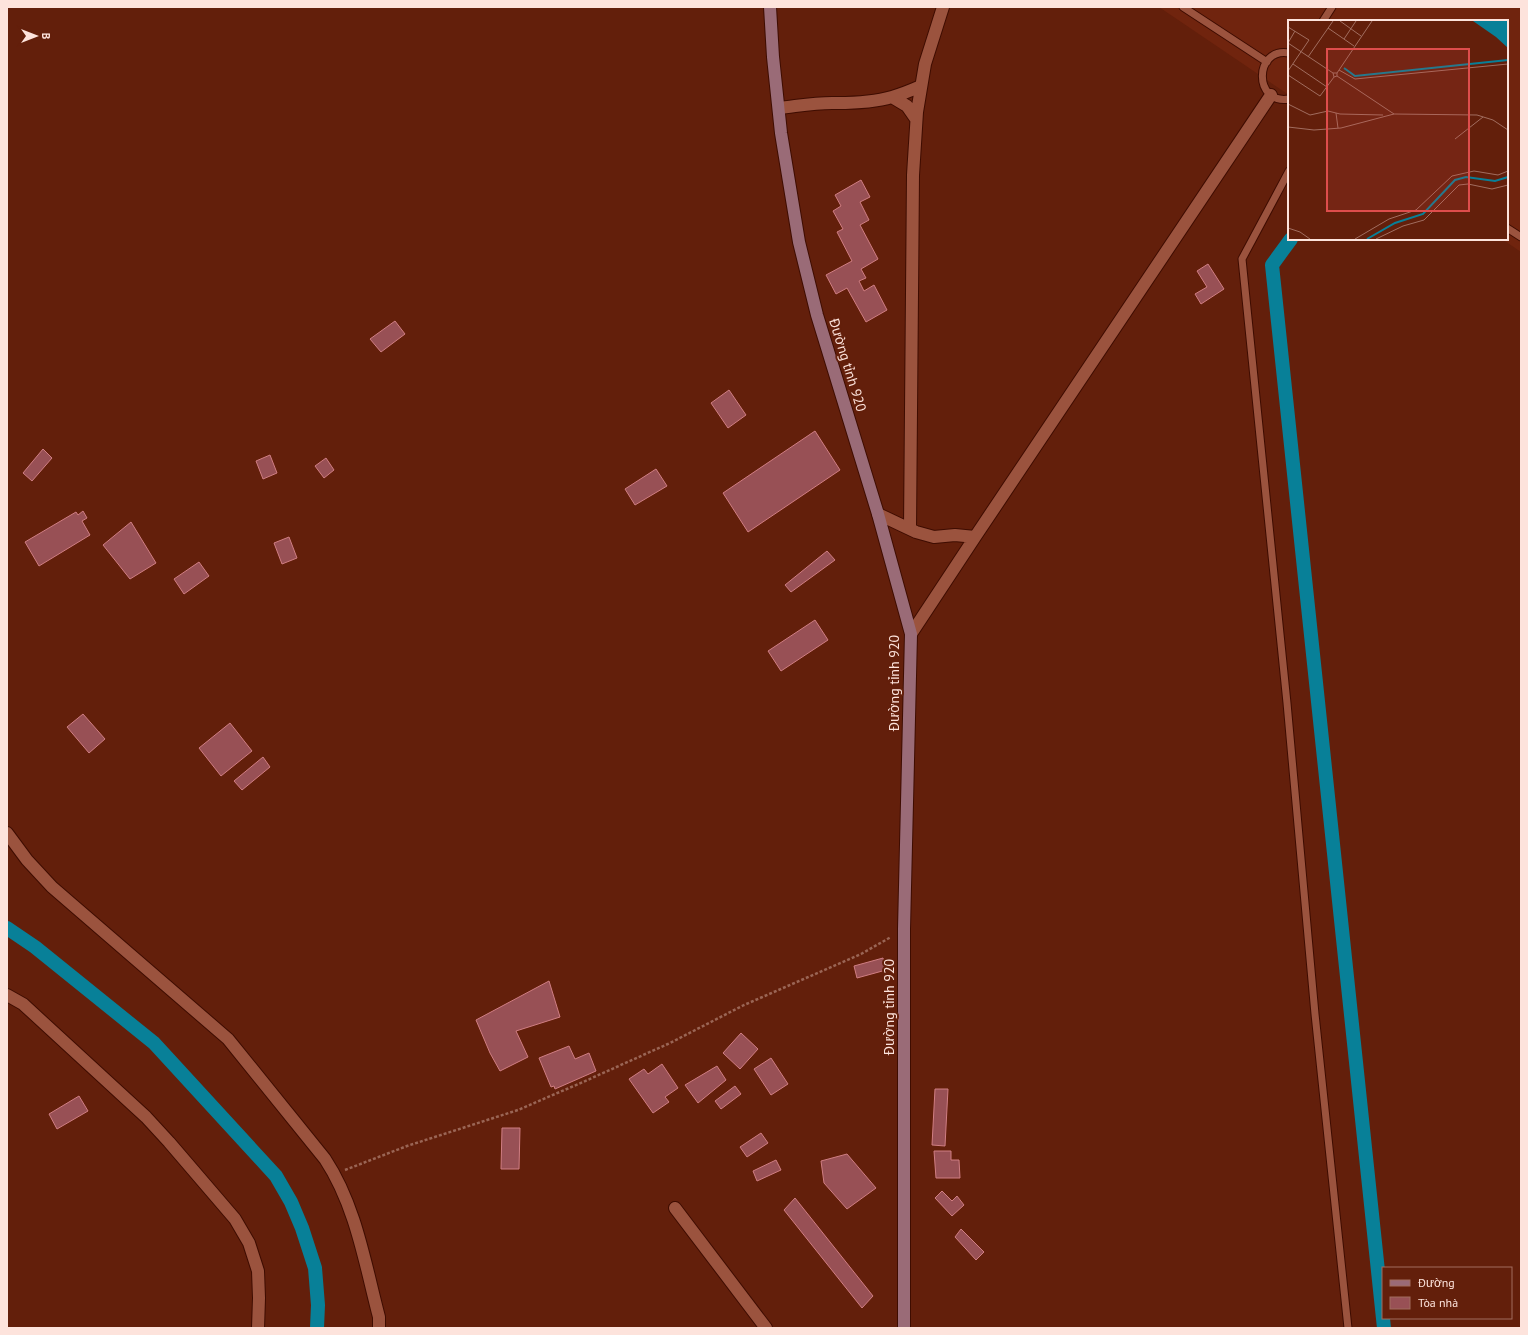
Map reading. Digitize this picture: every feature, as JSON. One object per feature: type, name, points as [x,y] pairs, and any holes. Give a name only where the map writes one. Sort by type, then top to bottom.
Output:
[{"type":"main road","name":"Đường tỉnh 920","points":[[770,7],[778,108],[799,242],[817,315],[878,514],[911,634],[904,929],[904,1328]]},
{"type":"street","points":[[910,529],[913,175],[916,119],[925,64],[943,7]]},
{"type":"street","points":[[778,108],[808,104],[837,102],[847,103],[892,97],[921,86]]},
{"type":"street","points":[[911,634],[1271,96]]},
{"type":"street","points":[[892,97],[907,106],[916,119]]},
{"type":"street","points":[[878,514],[910,529],[934,537],[955,535],[975,537]]},
{"type":"street","points":[[7,833],[27,860],[52,887],[228,1039],[325,1159],[335,1174],[350,1210],[379,1317],[379,1328]]},
{"type":"street","points":[[7,994],[23,1004],[146,1117],[235,1219],[249,1243],[258,1271],[258,1328]]},
{"type":"street","points":[[675,1208],[766,1328]]},
{"type":"lane","points":[[1183,7],[1267,62]]},
{"type":"lane","points":[[1324,20],[1332,7]]},
{"type":"lane","points":[[1288,53],[1278,54],[1272,57],[1263,68],[1263,83],[1266,90],[1271,96],[1278,99],[1288,99]]},
{"type":"lane","points":[[1288,173],[1242,259],[1286,688],[1315,1014],[1348,1328]]},
{"type":"lane","points":[[1508,229],[1521,237]]},
{"type":"path","points":[[335,1174],[407,1146],[518,1110],[670,1043],[744,1005],[861,954],[904,929]]},
{"type":"shaded area","points":[[1159,7],[1521,7],[1521,252],[1503,240],[1508,240],[1508,20],[1288,20],[1288,94]]},
{"type":"building","points":[[861,180],[870,197],[860,202],[869,220],[860,225],[878,259],[861,269],[866,278],[859,281],[864,291],[874,285],[887,310],[866,322],[847,288],[836,294],[826,275],[852,261],[837,232],[843,229],[833,211],[841,206],[835,195]]},
{"type":"building","points":[[1208,264],[1224,289],[1201,304],[1195,294],[1207,287],[1197,271]]},
{"type":"building","points":[[395,321],[405,334],[381,352],[370,339]]},
{"type":"building","points":[[729,390],[746,415],[728,428],[711,403]]},
{"type":"building","points":[[815,431],[840,470],[748,532],[723,493]]},
{"type":"building","points":[[43,449],[52,458],[32,481],[23,473]]},
{"type":"building","points":[[270,455],[277,473],[263,479],[256,461]]},
{"type":"building","points":[[326,458],[334,470],[324,478],[315,466]]},
{"type":"building","points":[[656,469],[667,486],[635,505],[625,489]]},
{"type":"building","points":[[83,511],[87,518],[82,521],[90,535],[39,566],[25,542],[76,512],[78,515]]},
{"type":"building","points":[[131,522],[156,563],[130,579],[103,545]]},
{"type":"building","points":[[289,537],[297,558],[282,564],[274,543]]},
{"type":"building","points":[[827,551],[835,560],[791,592],[785,585]]},
{"type":"building","points":[[199,562],[209,576],[184,594],[174,579]]},
{"type":"building","points":[[815,620],[828,640],[781,671],[768,651]]},
{"type":"building","points":[[83,714],[105,739],[89,753],[67,727]]},
{"type":"building","points":[[230,723],[252,751],[221,776],[199,748]]},
{"type":"building","points":[[263,757],[270,767],[242,790],[234,781]]},
{"type":"building","points":[[883,958],[886,970],[857,978],[854,966]]},
{"type":"building","points":[[549,981],[560,1017],[516,1031],[528,1057],[500,1071],[490,1053],[476,1020]]},
{"type":"building","points":[[741,1033],[758,1049],[740,1069],[723,1053]]},
{"type":"building","points":[[569,1046],[575,1059],[589,1053],[596,1071],[555,1089],[554,1086],[551,1087],[539,1058]]},
{"type":"building","points":[[771,1058],[788,1084],[771,1095],[754,1069]]},
{"type":"building","points":[[662,1064],[678,1088],[665,1097],[669,1102],[653,1113],[629,1079],[644,1069],[648,1074]]},
{"type":"building","points":[[717,1066],[726,1080],[698,1103],[685,1085]]},
{"type":"building","points":[[735,1086],[741,1094],[721,1109],[715,1101]]},
{"type":"building","points":[[935,1089],[948,1089],[945,1146],[932,1145]]},
{"type":"building","points":[[79,1096],[88,1111],[57,1129],[49,1114]]},
{"type":"building","points":[[502,1128],[520,1128],[519,1169],[501,1169]]},
{"type":"building","points":[[761,1133],[768,1143],[747,1157],[740,1147]]},
{"type":"building","points":[[934,1151],[951,1151],[951,1160],[959,1160],[960,1178],[936,1178]]},
{"type":"building","points":[[847,1154],[876,1188],[847,1209],[824,1183],[821,1161]]},
{"type":"building","points":[[776,1160],[781,1170],[757,1181],[753,1171]]},
{"type":"building","points":[[942,1191],[952,1201],[957,1196],[964,1205],[952,1216],[935,1198]]},
{"type":"building","points":[[795,1198],[873,1296],[862,1308],[784,1210]]},
{"type":"building","points":[[961,1229],[984,1252],[976,1260],[955,1237]]},
{"type":"waterway","points":[[1290,240],[1272,265],[1382,1309]]},
{"type":"waterway","points":[[7,928],[35,947],[154,1043],[276,1176],[291,1202],[302,1228],[315,1268],[318,1305],[317,1328]]},
{"type":"waterway","points":[[1383,1319],[1384,1328]]}]
